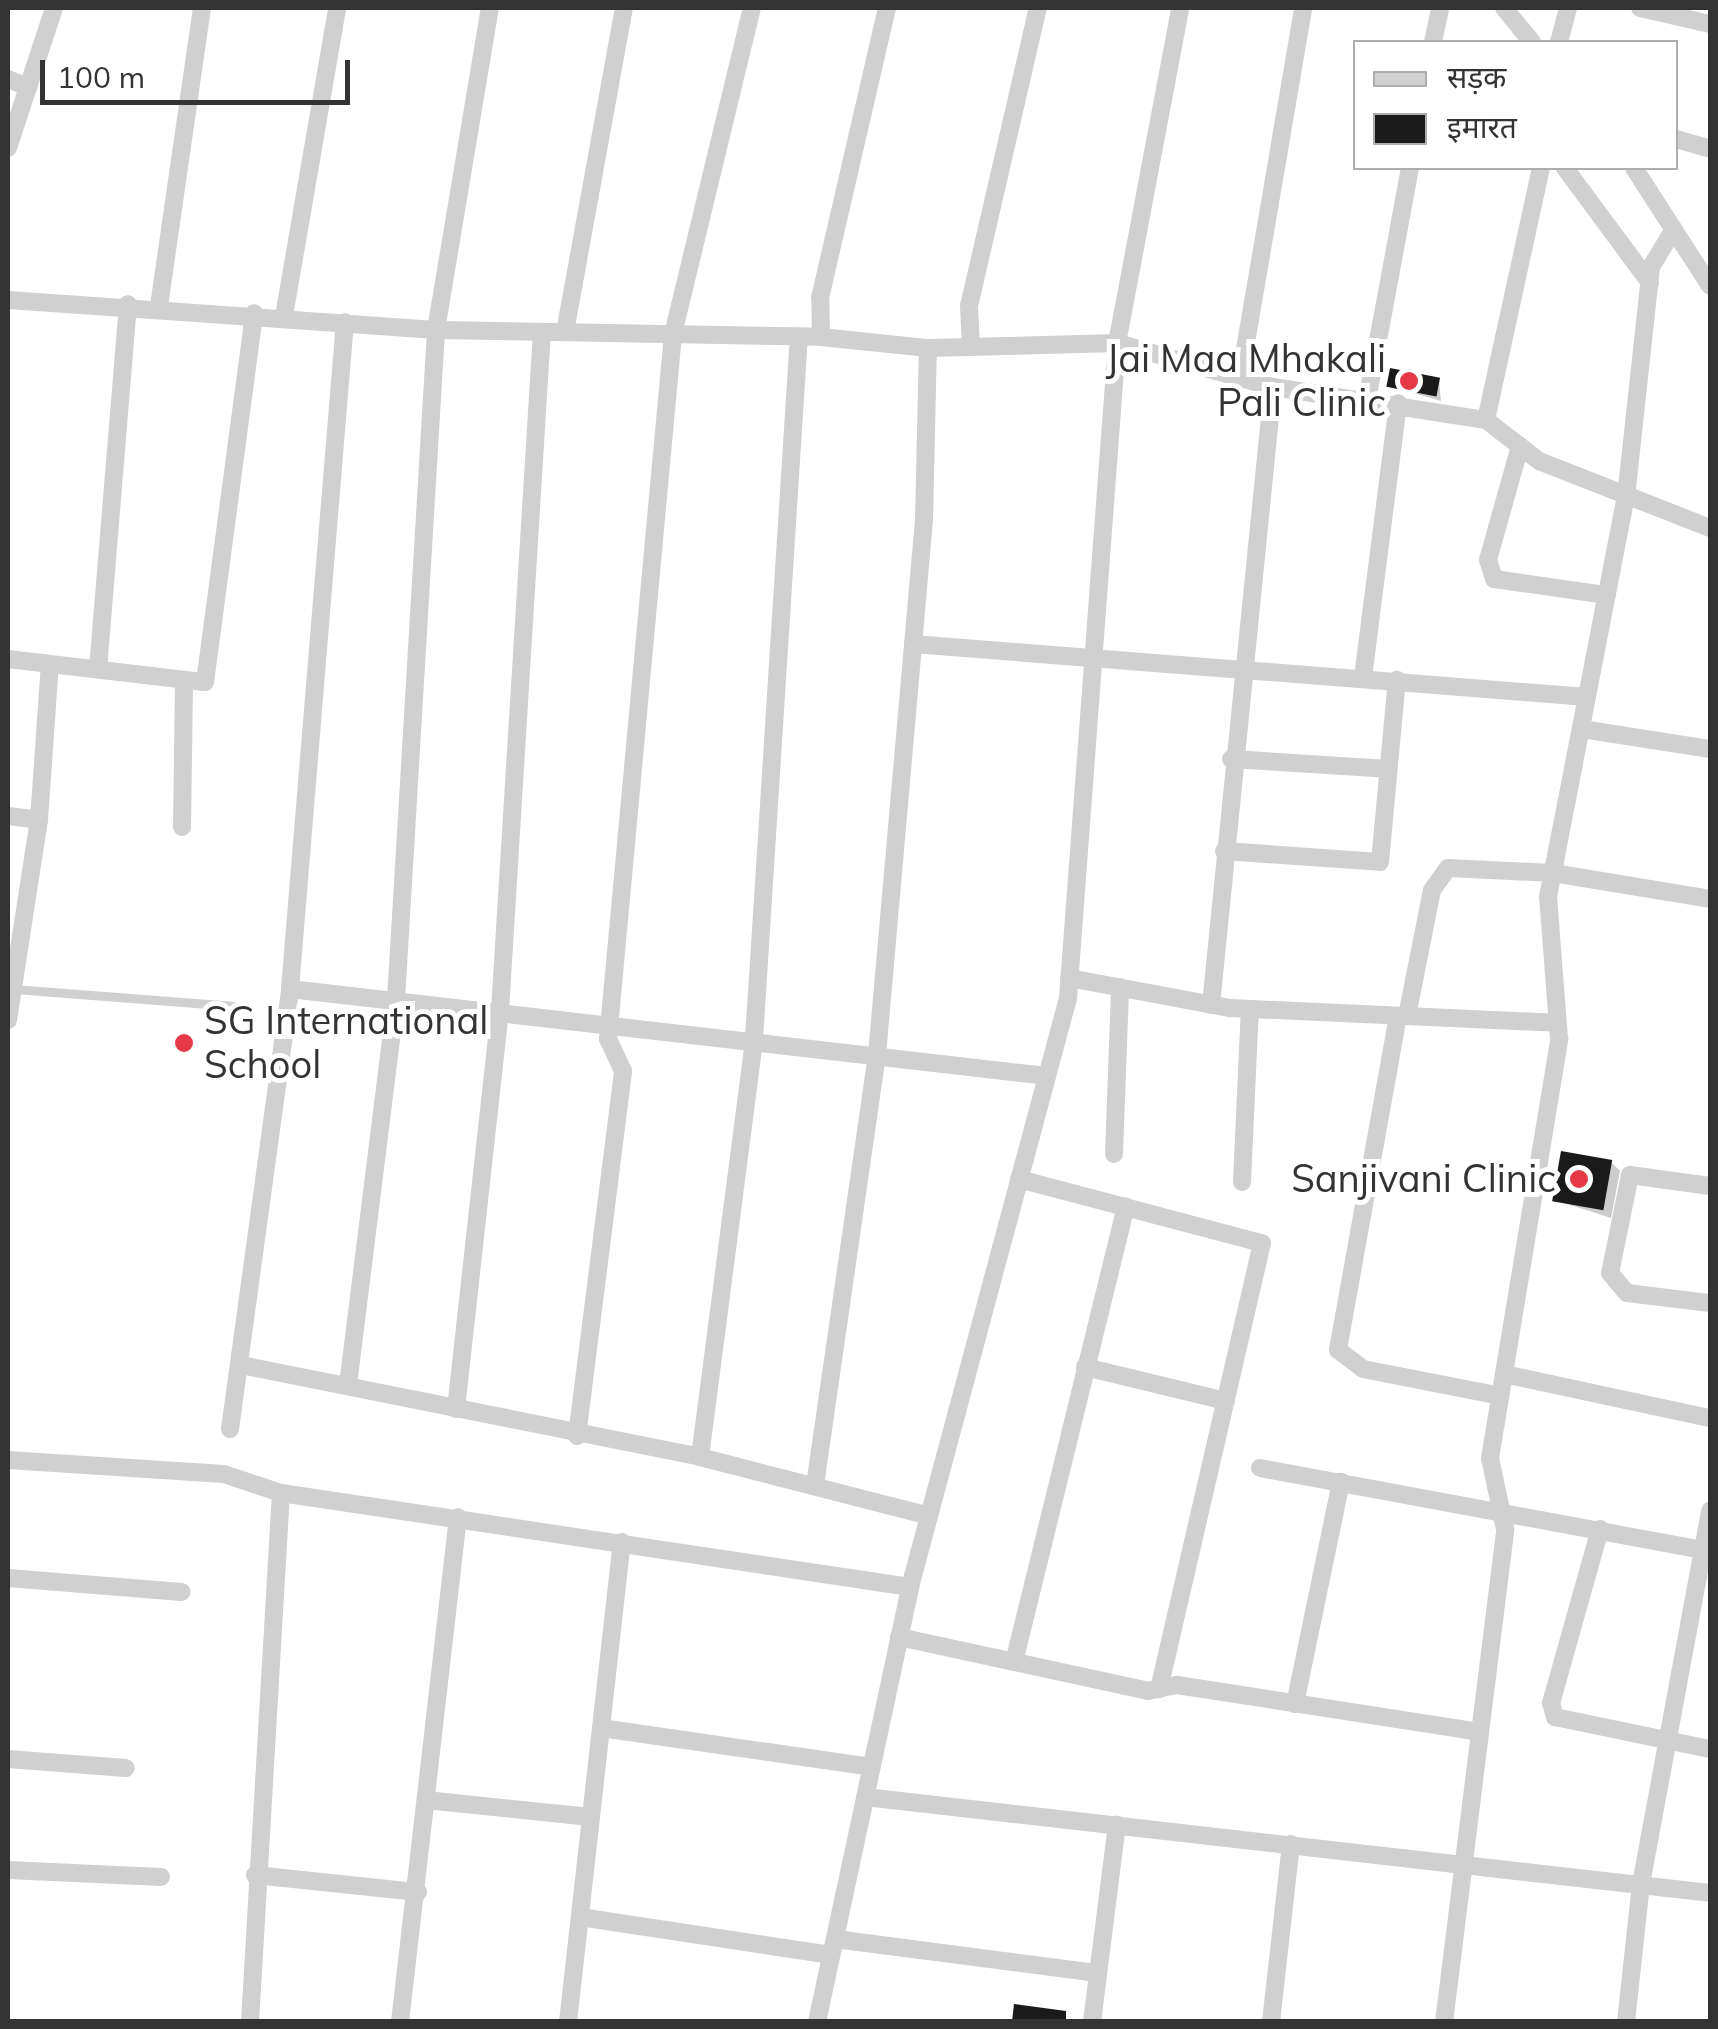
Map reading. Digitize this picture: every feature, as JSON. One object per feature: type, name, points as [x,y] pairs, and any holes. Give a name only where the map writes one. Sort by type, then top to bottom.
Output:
[{"type":"street","points":[[8,148],[54,8]]},
{"type":"street","points":[[159,306],[202,8]]},
{"type":"street","points":[[284,316],[337,8]]},
{"type":"street","points":[[348,1386],[396,1000],[436,330],[490,8]]},
{"type":"street","points":[[566,332],[624,8]]},
{"type":"street","points":[[577,1436],[623,1071],[610,1021],[673,334],[752,8]]},
{"type":"street","points":[[822,336],[820,298],[887,8]]},
{"type":"street","points":[[970,347],[968,306],[1038,8]]},
{"type":"street","points":[[817,2022],[910,1587],[1047,1076],[1069,978],[1117,344],[1180,8]]},
{"type":"street","points":[[1240,378],[1303,8]]},
{"type":"street","points":[[1434,40],[1440,8]]},
{"type":"street","points":[[1504,8],[1530,40]]},
{"type":"street","points":[[1560,40],[1568,8]]},
{"type":"street","points":[[1640,8],[1710,24]]},
{"type":"street","points":[[8,78],[28,86]]},
{"type":"street","points":[[1678,141],[1710,149]]},
{"type":"street","points":[[1367,400],[1410,170]]},
{"type":"street","points":[[1486,420],[1541,170]]},
{"type":"street","points":[[1566,170],[1650,283]]},
{"type":"street","points":[[1635,170],[1710,286]]},
{"type":"street","points":[[1444,2022],[1479,1732],[1500,1508],[1490,1458],[1557,1023],[1553,873],[1626,497],[1650,283],[1674,229]]},
{"type":"street","points":[[8,300],[159,306],[436,330],[822,336],[928,348],[1117,344],[1273,387],[1486,420],[1520,446],[1626,497],[1710,528]]},
{"type":"street","points":[[98,669],[128,304]]},
{"type":"street","points":[[8,658],[205,682],[217,641],[254,313]]},
{"type":"street","points":[[230,1428],[290,990],[345,322]]},
{"type":"street","points":[[456,1410],[500,1010],[542,332]]},
{"type":"street","points":[[700,1458],[754,1040],[799,336]]},
{"type":"street","points":[[815,1486],[877,1055],[913,644],[928,348]]},
{"type":"street","points":[[1210,1005],[1240,666],[1273,387]]},
{"type":"street","points":[[1363,676],[1398,404]]},
{"type":"street","points":[[1520,446],[1488,560],[1494,579],[1607,595]]},
{"type":"street","points":[[913,644],[1240,666],[1588,697]]},
{"type":"street","points":[[8,1020],[38,820],[50,664]]},
{"type":"street","points":[[182,827],[184,680]]},
{"type":"street","points":[[1224,852],[1380,862],[1397,680]]},
{"type":"street","points":[[1582,729],[1710,749]]},
{"type":"street","points":[[1232,759],[1388,770]]},
{"type":"street","points":[[8,816],[38,820]]},
{"type":"street","points":[[1500,1396],[1363,1369],[1338,1350],[1403,1016],[1438,876],[1464,864],[1553,873],[1710,900]]},
{"type":"street","points":[[1069,978],[1250,1009],[1557,1023]]},
{"type":"street","points":[[1114,1154],[1120,987]]},
{"type":"street","points":[[290,990],[610,1021],[1047,1076]]},
{"type":"street","points":[[1242,1182],[1250,1009]]},
{"type":"street","points":[[1710,1186],[1630,1175],[1610,1272],[1627,1293],[1710,1303]]},
{"type":"street","points":[[1019,1180],[1262,1243],[1159,1689]]},
{"type":"street","points":[[1014,1662],[1126,1208]]},
{"type":"street","points":[[241,1365],[700,1458],[928,1516]]},
{"type":"street","points":[[1085,1367],[1226,1401]]},
{"type":"street","points":[[1504,1374],[1710,1418]]},
{"type":"street","points":[[8,1460],[224,1474],[280,1493],[910,1587]]},
{"type":"street","points":[[1260,1468],[1500,1508],[1707,1551]]},
{"type":"street","points":[[1296,1704],[1341,1482]]},
{"type":"street","points":[[250,2022],[255,1876],[280,1493]]},
{"type":"street","points":[[1646,2022],[1626,2020],[1640,1884],[1707,1551],[1710,1510]]},
{"type":"street","points":[[400,2022],[418,1892],[458,1517]]},
{"type":"street","points":[[1600,1529],[1551,1703],[1570,1726],[1710,1749]]},
{"type":"street","points":[[568,2022],[622,1542]]},
{"type":"street","points":[[8,1578],[181,1592]]},
{"type":"street","points":[[899,1637],[1159,1689],[1296,1704],[1479,1732]]},
{"type":"street","points":[[601,1728],[871,1767]]},
{"type":"street","points":[[8,1760],[126,1768]]},
{"type":"street","points":[[865,1797],[1710,1893]]},
{"type":"street","points":[[426,1800],[590,1817]]},
{"type":"street","points":[[1092,2022],[1117,1825]]},
{"type":"street","points":[[1271,2022],[1291,1844]]},
{"type":"street","points":[[8,1870],[161,1877]]},
{"type":"street","points":[[255,1876],[418,1892]]},
{"type":"street","points":[[580,1917],[1098,1973]]},
{"type":"lane","points":[[12,989],[238,1006]]},
{"type":"building","points":[[1390,368],[1440,378],[1436,396],[1386,387]]},
{"type":"building","points":[[1561,1151],[1612,1160],[1603,1210],[1552,1201]]},
{"type":"building","points":[[1014,2004],[1066,2011],[1066,2022],[1012,2022]]},
{"type":"place","name":"Jai Maa Mhakali Pali Clinic","points":[[1409,381]]},
{"type":"place","name":"SG International School","points":[[184,1043]]},
{"type":"place","name":"Sanjivani Clinic","points":[[1579,1179]]}]
